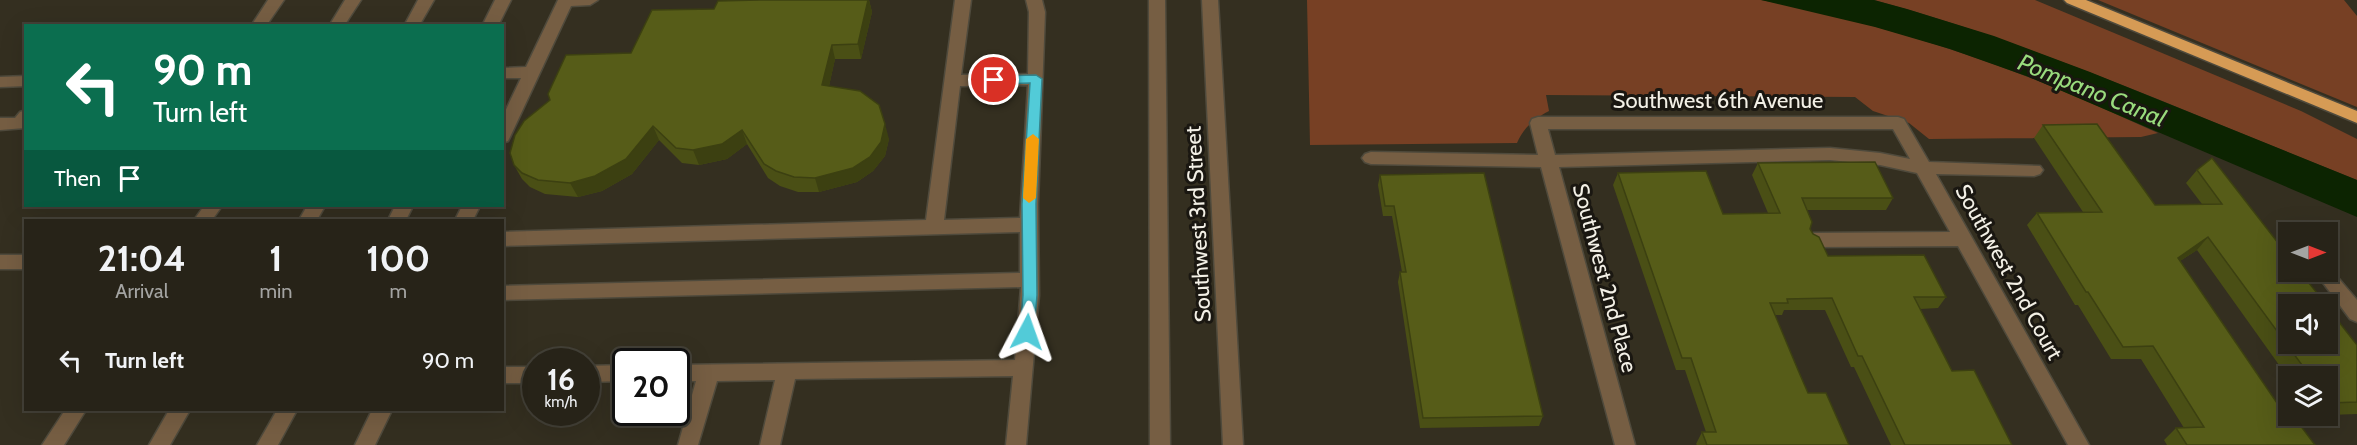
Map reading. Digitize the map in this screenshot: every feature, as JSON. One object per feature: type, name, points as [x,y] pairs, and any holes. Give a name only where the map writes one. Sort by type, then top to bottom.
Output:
[{"type":"highway","points":[[2072,0],[2357,117]]},
{"type":"street","points":[[259,24],[276,0]]},
{"type":"street","points":[[337,24],[353,0]]},
{"type":"street","points":[[412,24],[426,0]]},
{"type":"street","points":[[491,24],[503,0]]},
{"type":"street","points":[[504,133],[566,0],[590,0]]},
{"type":"street","points":[[934,227],[963,0]]},
{"type":"street","points":[[1016,445],[1024,368],[1029,280],[1029,204],[1036,79],[1037,12],[1034,0]]},
{"type":"street","name":"Southwest 3rd Street","points":[[1157,0],[1160,445]]},
{"type":"street","name":"Southwest 3rd Street","points":[[1210,0],[1233,445]]},
{"type":"street","points":[[504,73],[532,72]]},
{"type":"street","points":[[951,81],[1036,79]]},
{"type":"street","points":[[0,82],[24,81]]},
{"type":"street","points":[[0,124],[19,124],[24,118]]},
{"type":"street","name":"Southwest 6th Avenue","points":[[1538,123],[1898,123]]},
{"type":"street","name":"Southwest 2nd Place","points":[[1538,123],[1626,445]]},
{"type":"street","name":"Southwest 2nd Court","points":[[1898,123],[2079,445]]},
{"type":"street","points":[[1371,158],[1549,161],[1830,154],[1880,159],[1923,168],[2034,170]]},
{"type":"street","points":[[504,239],[1030,225]]},
{"type":"street","points":[[1814,240],[1963,239]]},
{"type":"street","points":[[0,262],[24,262]]},
{"type":"street","points":[[504,293],[1029,280]]},
{"type":"street","points":[[2332,282],[2357,314]]},
{"type":"street","points":[[690,373],[1024,368]]},
{"type":"street","points":[[770,445],[786,371]]},
{"type":"street","points":[[688,445],[709,372]]},
{"type":"street","points":[[504,375],[522,375]]},
{"type":"street","points":[[52,445],[75,411]]},
{"type":"street","points":[[159,445],[179,411]]},
{"type":"street","points":[[267,445],[286,411]]},
{"type":"street","points":[[364,445],[381,411]]},
{"type":"shaded area","points":[[1307,0],[1761,0],[1863,23],[1963,53],[2093,104],[2158,133],[2141,137],[1929,139],[1909,123],[1873,111],[1855,97],[1546,95],[1549,111],[1530,124],[1517,143],[1310,145]]},
{"type":"shaded area","points":[[1874,0],[2035,0],[2301,111],[2357,139],[2357,180],[2058,60],[1936,18]]},
{"type":"shaded area","points":[[2098,0],[2344,0],[2357,16],[2357,107]]},
{"type":"water","name":"Pompano Canal","points":[[1761,0],[1874,0],[1994,36],[2090,72],[2357,180],[2357,217],[2029,77],[1950,49],[1875,27]]},
{"type":"building","points":[[868,0],[858,44],[832,45],[822,85],[860,91],[879,105],[885,124],[881,142],[870,157],[853,168],[815,178],[794,177],[764,164],[742,130],[722,144],[693,150],[676,148],[653,126],[626,159],[595,176],[570,183],[538,180],[522,173],[514,165],[510,153],[515,135],[524,121],[550,100],[548,94],[566,55],[631,53],[652,10],[714,9],[718,1]]},
{"type":"building","points":[[2097,124],[2155,205],[2222,204],[2197,170],[2212,158],[2278,243],[2278,282],[2308,282],[2318,294],[2278,294],[2278,332],[2208,237],[2178,258],[2278,404],[2278,426],[2301,426],[2315,445],[2187,445],[2176,428],[2204,427],[2153,346],[2123,347],[2037,213],[2102,212],[2043,125]]},
{"type":"building","points":[[1875,162],[1893,198],[1802,198],[1812,222],[1810,229],[1819,237],[1828,256],[1924,255],[1946,297],[1914,297],[1952,371],[1974,370],[2012,445],[1905,445],[1862,356],[1858,356],[1832,298],[1787,299],[1788,303],[1770,303],[1808,393],[1826,393],[1849,445],[1707,445],[1702,432],[1716,432],[1691,358],[1682,358],[1618,173],[1706,171],[1723,214],[1780,213],[1758,163]]},
{"type":"building","points":[[1484,173],[1543,416],[1423,418],[1400,272],[1406,272],[1394,206],[1385,206],[1380,175]]},
{"type":"building","points":[[2338,321],[2357,345],[2357,402],[2338,403],[2338,366],[2303,366],[2294,354],[2338,354]]},
{"type":"slow traffic","points":[[1029,198],[1033,139]]},
{"type":"route","points":[[994,80],[1036,79],[1029,204],[1030,295],[1027,332]]}]
